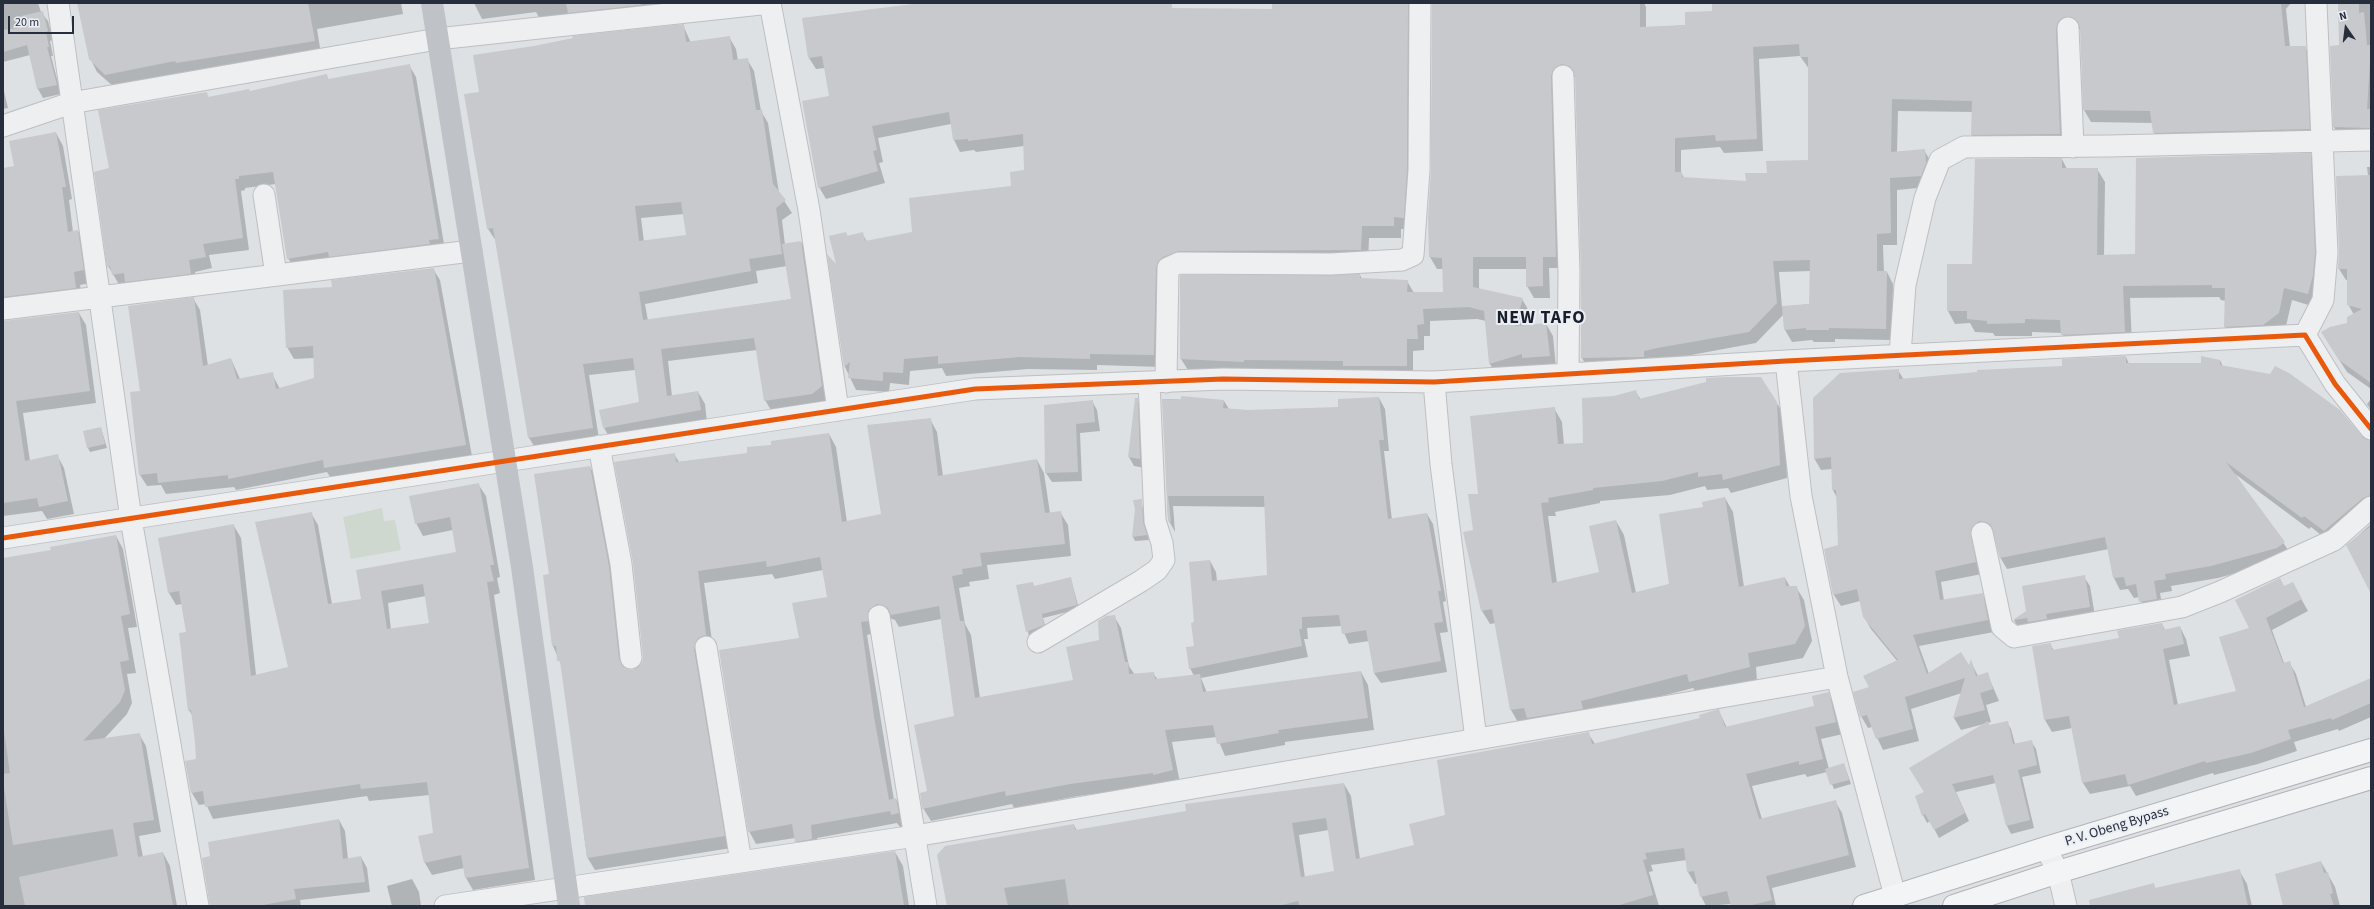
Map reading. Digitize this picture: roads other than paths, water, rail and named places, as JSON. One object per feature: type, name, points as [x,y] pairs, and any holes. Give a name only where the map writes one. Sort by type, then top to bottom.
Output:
[{"type":"highway","name":"P. V. Obeng Bypass","points":[[1864,906],[2046,848],[2371,750]]},
{"type":"highway","name":"P. V. Obeng Bypass","points":[[1954,906],[2058,872],[2371,778]]},
{"type":"street","points":[[58,3],[130,519],[198,906]]},
{"type":"street","points":[[432,3],[505,460],[568,897]]},
{"type":"street","points":[[3,126],[71,103],[437,39],[770,3],[809,210],[838,410]]},
{"type":"street","points":[[1038,642],[1141,581],[1157,570],[1164,560],[1162,543],[1155,521],[1158,382],[1168,268],[1179,263],[1339,264],[1402,260],[1413,255],[1419,170],[1420,3]]},
{"type":"street","points":[[2305,335],[2323,300],[2327,253],[2316,3]]},
{"type":"street","points":[[2068,28],[2073,147]]},
{"type":"street","points":[[1563,76],[1569,273],[1568,374]]},
{"type":"street","points":[[1900,355],[1905,285],[1925,198],[1940,160],[1964,147],[2073,147],[2371,140]]},
{"type":"street","points":[[264,195],[276,275]]},
{"type":"street","points":[[3,309],[471,251]]},
{"type":"street","points":[[3,538],[975,389],[1223,380],[1434,382],[1786,361],[2305,335]]},
{"type":"street","points":[[2305,335],[2335,384],[2371,429]]},
{"type":"street","points":[[1786,361],[1801,496],[1837,677],[1894,896]]},
{"type":"street","points":[[1434,382],[1441,464],[1476,739]]},
{"type":"street","points":[[599,446],[621,564],[631,658]]},
{"type":"street","points":[[1982,533],[2002,627],[2014,638],[2182,607],[2233,586],[2334,540],[2371,507]]},
{"type":"street","points":[[879,616],[926,906]]},
{"type":"street","points":[[706,647],[740,862]]},
{"type":"street","points":[[445,906],[568,897],[740,862],[915,836],[1837,677]]},
{"type":"street","points":[[2046,848],[2058,872],[2066,906]]},
{"type":"district","name":"NEW TAFO","points":[[1541,319]]}]
